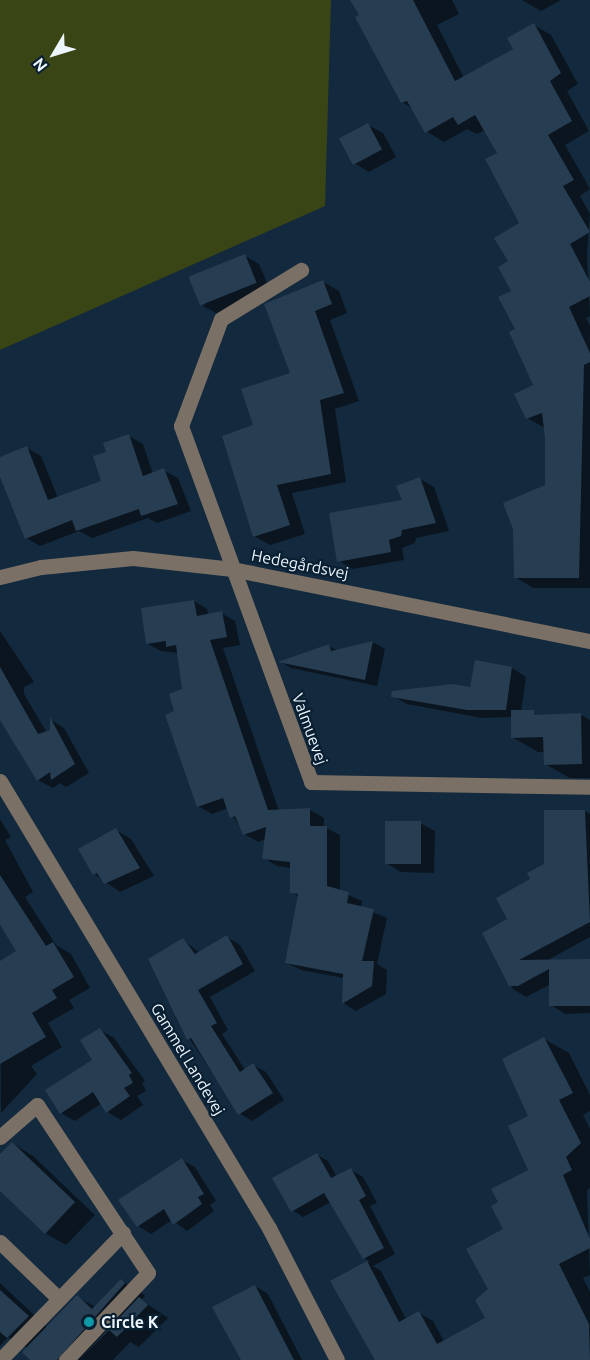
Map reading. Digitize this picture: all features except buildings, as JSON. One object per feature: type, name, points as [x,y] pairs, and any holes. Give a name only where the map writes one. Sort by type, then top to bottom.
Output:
[{"type":"street","name":"Valmuevej","points":[[301,270],[221,319],[181,426],[311,782],[590,787]]},
{"type":"street","name":"Hedegårdsvej","points":[[0,577],[40,567],[132,558],[232,569],[590,641]]},
{"type":"street","name":"Gammel Landevej","points":[[0,781],[269,1228],[337,1360]]},
{"type":"street","points":[[0,1137],[37,1105],[148,1273],[66,1360]]},
{"type":"street","points":[[0,1360],[123,1233]]},
{"type":"street","points":[[0,1242],[59,1299]]},
{"type":"green space","points":[[0,0],[331,0],[325,206],[0,350]]},
{"type":"place","name":"Circle K","points":[[89,1322]]}]
